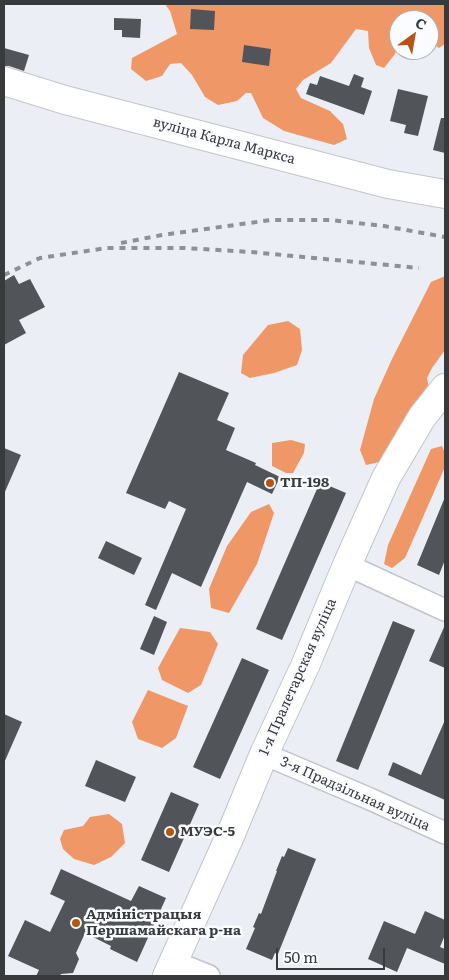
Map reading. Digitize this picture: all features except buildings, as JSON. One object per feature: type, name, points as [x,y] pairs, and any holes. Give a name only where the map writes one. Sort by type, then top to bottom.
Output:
[{"type":"main road","name":"вуліца Карла Маркса","points":[[4,81],[65,100],[388,184],[445,194]]},
{"type":"main road","name":"1-я Пралетарская вуліца","points":[[171,969],[386,478],[422,417],[445,388]]},
{"type":"street","points":[[347,565],[445,610]]},
{"type":"street","name":"3-я Прадзільная вуліца","points":[[264,754],[445,833]]},
{"type":"street","points":[[171,969],[209,976]]},
{"type":"shaded area","points":[[165,4],[445,4],[445,44],[439,48],[439,10],[389,10],[390,60],[384,68],[376,65],[369,48],[368,31],[356,29],[331,63],[303,80],[296,89],[301,98],[330,111],[343,124],[347,139],[334,145],[284,131],[263,118],[251,93],[246,93],[237,101],[218,105],[205,97],[192,75],[181,63],[170,64],[162,76],[146,81],[131,69],[132,58],[177,34],[170,11]]},
{"type":"shaded area","points":[[445,276],[445,350],[427,378],[430,394],[384,461],[366,465],[360,450],[374,399],[431,282]]},
{"type":"shaded area","points":[[288,321],[300,329],[302,350],[297,365],[274,373],[250,378],[241,373],[243,355],[268,325]]},
{"type":"shaded area","points":[[291,440],[305,444],[304,453],[293,473],[286,473],[272,466],[272,443]]},
{"type":"shaded area","points":[[442,446],[445,453],[445,467],[405,558],[392,568],[384,564],[388,545],[431,449]]},
{"type":"shaded area","points":[[269,504],[274,513],[257,564],[229,613],[211,608],[209,589],[227,546],[251,512]]},
{"type":"shaded area","points":[[180,628],[210,632],[218,644],[201,685],[188,693],[162,680],[158,668]]},
{"type":"shaded area","points":[[148,690],[188,706],[176,738],[162,748],[138,739],[132,722]]},
{"type":"shaded area","points":[[109,814],[122,824],[125,843],[111,857],[94,865],[74,859],[63,849],[60,839],[64,830],[83,826],[90,817]]},
{"type":"railway","points":[[121,243],[162,235],[271,220],[330,220],[384,226],[445,237]]},
{"type":"railway","points":[[4,275],[40,258],[107,248],[185,248],[251,252],[419,268]]},
{"type":"place","name":"ТП-198","points":[[270,483]]},
{"type":"place","name":"МУЭС-5","points":[[170,832]]},
{"type":"place","name":"Адміністрацыя Першамайскага р-на","points":[[76,923]]}]
